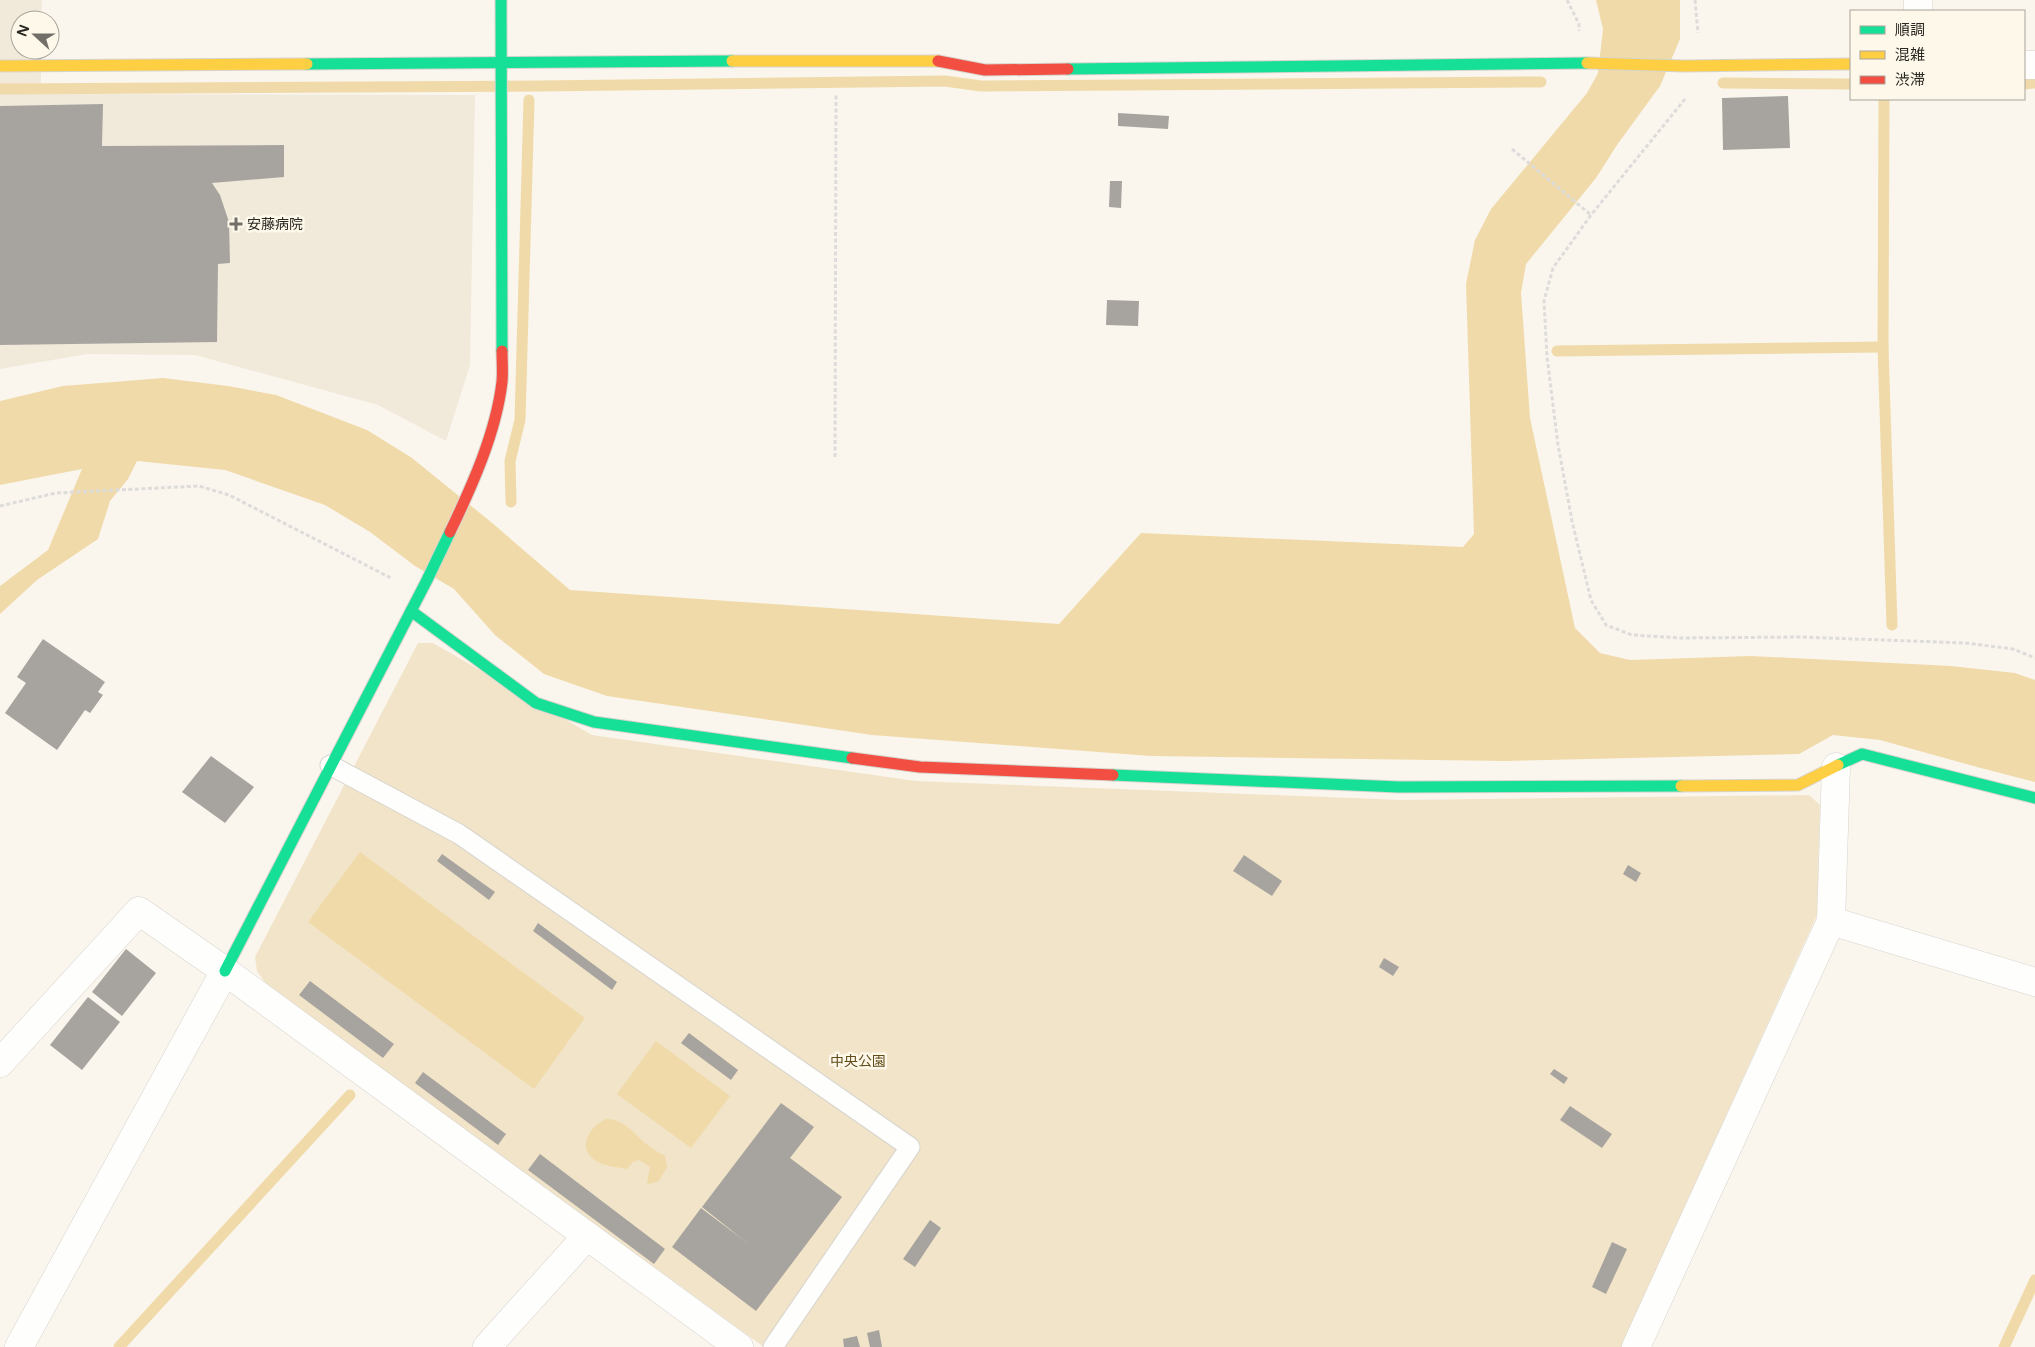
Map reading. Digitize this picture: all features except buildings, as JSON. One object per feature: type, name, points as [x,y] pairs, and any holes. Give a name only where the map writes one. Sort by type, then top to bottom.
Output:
[{"type":"street","points":[[19,1347],[225,971],[427,580],[470,489],[489,438],[502,382],[501,0]]},
{"type":"street","points":[[0,66],[836,60],[944,61],[986,70],[1592,63],[1684,66],[1850,64]]},
{"type":"street","points":[[411,611],[536,703],[594,722],[920,767],[1399,787],[1798,785],[1862,754],[2035,798]]},
{"type":"street","points":[[1636,1347],[1831,921],[1836,767]]},
{"type":"street","points":[[0,1064],[140,911],[225,971],[739,1347]]},
{"type":"street","points":[[1831,921],[2035,982]]},
{"type":"street","points":[[487,1347],[587,1236]]},
{"type":"lane","points":[[330,765],[460,834],[910,1147],[773,1347]]},
{"type":"path","points":[[1704,65],[1687,97],[1592,215],[1553,268],[1544,301],[1547,357],[1558,445],[1570,512],[1591,600],[1606,625],[1632,634],[1681,638],[1800,637],[1966,643],[2013,650],[2035,658]]},
{"type":"path","points":[[835,457],[836,95]]},
{"type":"path","points":[[1512,149],[1592,215]]},
{"type":"path","points":[[0,506],[56,493],[199,486],[229,495],[420,593]]},
{"type":"shaded area","name":"安藤病院","points":[[0,0],[42,0],[42,10],[10,10],[10,60],[41,60],[41,94],[475,95],[470,365],[446,441],[378,405],[195,355],[87,354],[0,369]]},
{"type":"shaded area","points":[[1596,0],[1680,0],[1680,39],[1660,86],[1617,145],[1596,178],[1526,264],[1521,293],[1530,418],[1575,628],[1600,653],[1630,660],[1751,656],[1951,666],[2015,673],[2035,680],[2035,782],[1880,740],[1833,735],[1799,754],[1505,761],[1151,756],[872,735],[607,696],[544,674],[495,635],[454,589],[415,566],[370,532],[325,505],[225,470],[137,461],[128,479],[110,501],[98,539],[37,580],[0,614],[0,586],[48,550],[82,469],[0,485],[0,401],[63,386],[163,378],[228,386],[276,395],[367,430],[412,458],[491,522],[570,590],[1059,624],[1141,533],[1463,547],[1474,534],[1466,284],[1475,240],[1491,209],[1587,93],[1598,73],[1603,29]]},
{"type":"shaded area","points":[[360,852],[585,1018],[534,1089],[308,922]]},
{"type":"shaded area","points":[[656,1041],[730,1096],[691,1148],[617,1094]]},
{"type":"shaded area","points":[[606,1119],[623,1124],[647,1145],[665,1156],[667,1167],[659,1181],[647,1183],[650,1167],[639,1160],[633,1162],[627,1169],[605,1165],[588,1154],[586,1142],[588,1136],[595,1126]]},
{"type":"green space","name":"中央公園","points":[[418,643],[433,643],[592,735],[916,781],[1401,800],[1809,795],[1820,805],[1817,915],[1621,1347],[764,1347],[266,984],[257,971],[255,957]]},
{"type":"waterway","points":[[0,89],[539,86],[945,81],[981,86],[1541,82]]},
{"type":"waterway","points":[[1723,83],[1850,84]]},
{"type":"waterway","points":[[2025,84],[2035,83]]},
{"type":"waterway","points":[[511,502],[510,461],[520,420],[529,100]]},
{"type":"waterway","points":[[1884,100],[1883,347],[1892,625]]},
{"type":"waterway","points":[[1557,351],[1883,347]]},
{"type":"waterway","points":[[119,1347],[350,1095]]},
{"type":"waterway","points":[[2004,1347],[2035,1280]]},
{"type":"traffic: fast","points":[[501,0],[502,351]]},
{"type":"traffic: fast","points":[[307,64],[732,61]]},
{"type":"traffic: fast","points":[[1068,69],[1587,63]]},
{"type":"traffic: fast","points":[[225,971],[450,532]]},
{"type":"traffic: fast","points":[[411,611],[536,703],[594,722],[852,758]]},
{"type":"traffic: fast","points":[[1838,765],[1862,754],[2035,798]]},
{"type":"traffic: fast","points":[[1113,775],[1399,787],[1681,786]]},
{"type":"traffic: slow","points":[[732,61],[938,61]]},
{"type":"traffic: slow","points":[[1587,63],[1684,66],[1850,64]]},
{"type":"traffic: slow","points":[[0,66],[307,64]]},
{"type":"traffic: slow","points":[[1681,786],[1798,785],[1838,765]]},
{"type":"traffic: jam","points":[[938,61],[985,70],[1068,69]]},
{"type":"traffic: jam","points":[[450,532],[475,478],[489,440],[502,382],[502,351]]},
{"type":"traffic: jam","points":[[852,758],[920,767],[1113,775]]},
{"type":"place","name":"安藤病院","points":[[236,224]]}]
